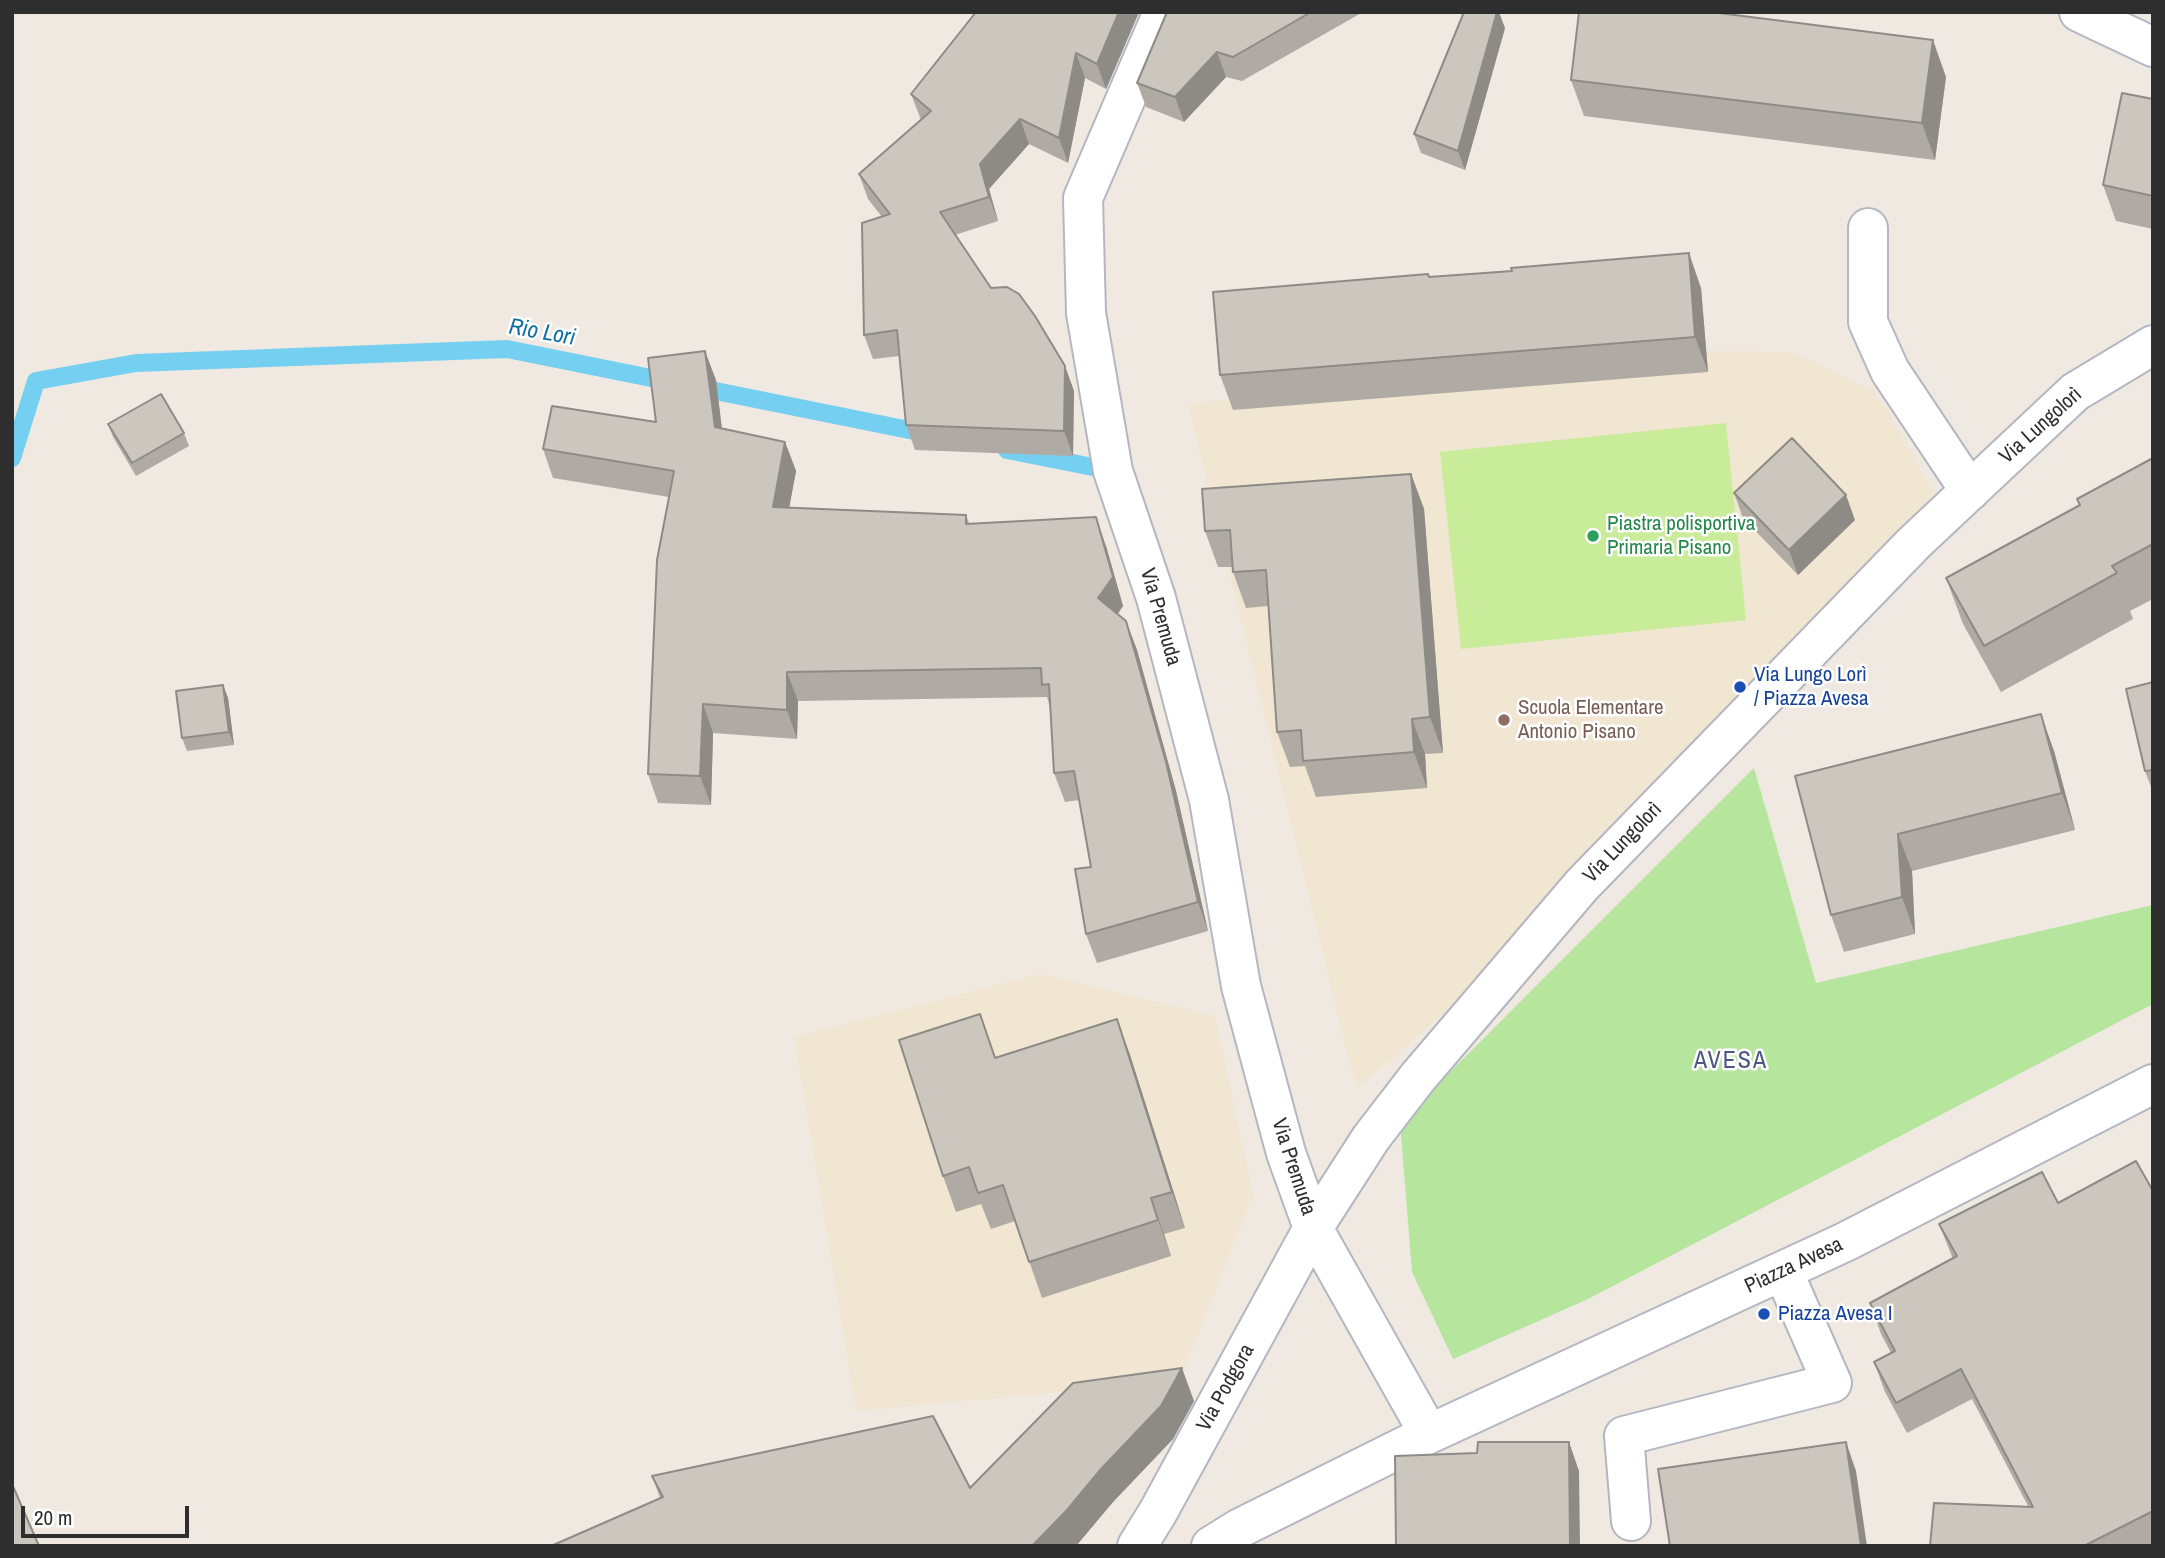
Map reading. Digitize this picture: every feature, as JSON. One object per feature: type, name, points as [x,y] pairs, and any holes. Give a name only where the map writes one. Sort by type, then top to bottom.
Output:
[{"type":"street","name":"Via Premuda","points":[[1163,12],[1083,198],[1086,313],[1113,471],[1156,598],[1209,800],[1241,986],[1286,1153],[1313,1228]]},
{"type":"street","points":[[2079,12],[2139,32]]},
{"type":"street","points":[[1868,228],[1868,322],[1890,370],[1970,491]]},
{"type":"street","name":"Via Lungolorì","points":[[1313,1228],[1394,1107],[1583,885],[1914,543],[2075,392],[2153,345]]},
{"type":"street","name":"Piazza Avesa","points":[[1211,1546],[1240,1528],[1429,1434],[1845,1242],[2153,1084]]},
{"type":"street","points":[[1313,1228],[1429,1434]]},
{"type":"street","name":"Via Podgora","points":[[1137,1546],[1313,1228]]},
{"type":"street","points":[[1630,1521],[1624,1436],[1832,1383],[1783,1271]]},
{"type":"shaded area","name":"Scuola Elementare Antonio Pisano","points":[[1703,351],[1792,352],[1876,393],[1934,492],[1948,509],[1468,992],[1358,1088],[1188,404]]},
{"type":"shaded area","points":[[1041,974],[1215,1016],[1253,1195],[1179,1381],[856,1411],[794,1037]]},
{"type":"green space","name":"Piastra polisportiva Primaria Pisano","points":[[1726,423],[1746,620],[1461,649],[1440,452]]},
{"type":"green space","points":[[1754,768],[1816,983],[2153,905],[2153,1004],[1588,1299],[1453,1359],[1412,1272],[1400,1122]]},
{"type":"building","points":[[976,12],[1119,12],[1097,64],[1076,53],[1059,138],[1020,119],[980,164],[989,197],[940,212],[991,288],[1007,287],[1019,294],[1065,366],[1064,431],[906,425],[897,330],[864,335],[862,223],[890,214],[859,174],[931,111],[911,94]]},
{"type":"building","points":[[1167,12],[1311,12],[1233,57],[1217,52],[1175,97],[1137,83]]},
{"type":"building","points":[[1464,12],[1497,12],[1458,151],[1414,134]]},
{"type":"building","points":[[1579,12],[1711,12],[1933,40],[1922,123],[1571,80]]},
{"type":"building","points":[[2122,93],[2153,99],[2153,196],[2103,185]]},
{"type":"building","points":[[1689,253],[1695,337],[1220,375],[1213,292],[1428,274],[1429,277],[1512,271],[1511,268]]},
{"type":"building","points":[[705,351],[715,427],[785,442],[773,507],[966,515],[966,524],[1096,517],[1113,577],[1098,598],[1126,621],[1166,762],[1198,902],[1086,934],[1075,869],[1091,867],[1074,771],[1054,773],[1049,684],[1042,685],[1041,668],[787,672],[787,710],[703,704],[700,776],[648,774],[657,560],[674,471],[543,449],[552,406],[656,422],[648,358]]},
{"type":"building","points":[[161,394],[184,433],[132,463],[108,424]]},
{"type":"building","points":[[1792,438],[1846,495],[1789,550],[1734,493]]},
{"type":"building","points":[[2153,458],[2153,544],[2112,566],[2117,573],[1984,646],[1946,578],[2080,505],[2077,499]]},
{"type":"building","points":[[1411,474],[1430,717],[1412,719],[1414,752],[1303,761],[1301,730],[1277,732],[1266,570],[1233,572],[1230,530],[1205,531],[1202,489]]},
{"type":"building","points":[[2153,682],[2153,770],[2145,771],[2126,689]]},
{"type":"building","points":[[223,685],[229,732],[182,738],[176,691]]},
{"type":"building","points":[[2041,714],[2062,793],[1898,834],[1902,897],[1831,915],[1795,776]]},
{"type":"building","points":[[980,1014],[995,1058],[1117,1019],[1172,1192],[1151,1198],[1158,1220],[1029,1262],[1003,1185],[978,1193],[969,1167],[943,1176],[899,1040]]},
{"type":"building","points":[[2136,1161],[2153,1191],[2153,1511],[2084,1546],[1930,1546],[1934,1503],[2033,1507],[1961,1369],[1896,1403],[1874,1362],[1895,1351],[1870,1303],[1957,1256],[1939,1224],[2042,1172],[2058,1203]]},
{"type":"building","points":[[1182,1368],[1161,1406],[1032,1546],[551,1546],[663,1497],[652,1476],[933,1416],[970,1488],[1073,1383]]},
{"type":"building","points":[[1478,1442],[1569,1442],[1570,1546],[1396,1546],[1395,1456],[1477,1453]]},
{"type":"building","points":[[1846,1442],[1861,1546],[1670,1546],[1658,1469]]},
{"type":"building","points":[[12,1484],[39,1546],[12,1546]]},
{"type":"waterway","name":"Rio Lori","points":[[12,458],[36,381],[136,363],[507,349],[929,434]]},
{"type":"waterway","name":"Rio Lori","points":[[1007,450],[1113,471]]},
{"type":"place","name":"Piastra polisportiva Primaria Pisano","points":[[1593,536]]},
{"type":"place","name":"Via Lungo Lorì / Piazza Avesa","points":[[1740,687]]},
{"type":"place","name":"Scuola Elementare Antonio Pisano","points":[[1504,720]]},
{"type":"place","name":"Piazza Avesa I","points":[[1764,1314]]},
{"type":"district","name":"AVESA","points":[[1731,1062]]}]
